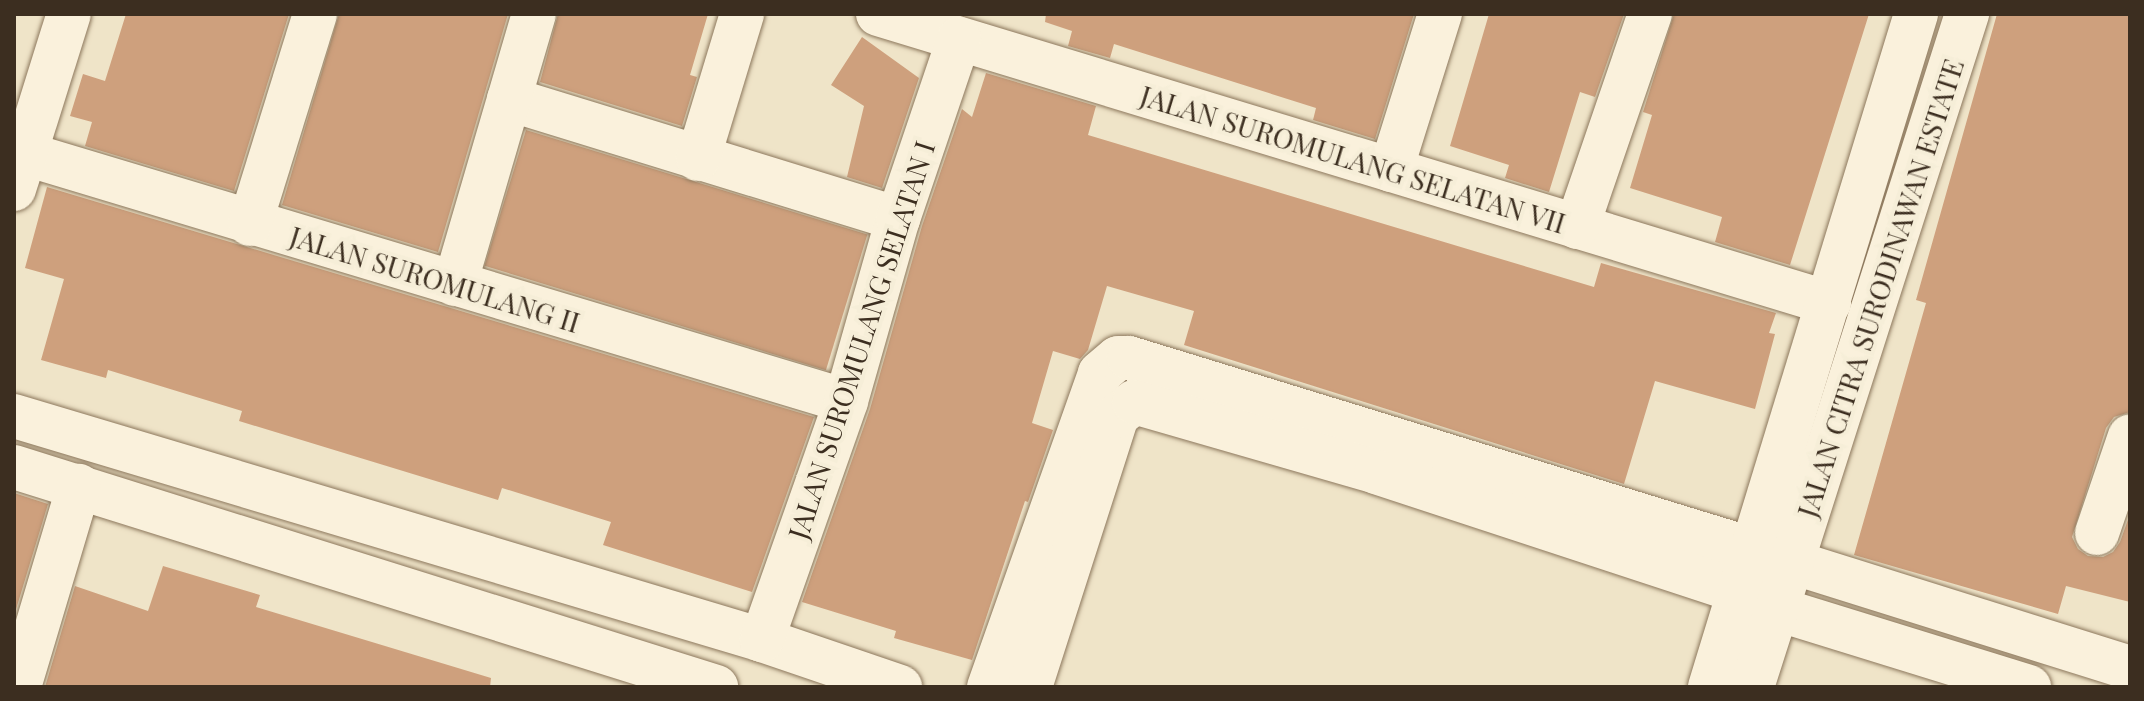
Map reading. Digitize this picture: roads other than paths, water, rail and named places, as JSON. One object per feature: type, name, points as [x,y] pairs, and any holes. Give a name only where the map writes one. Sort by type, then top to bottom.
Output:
[{"type":"street","points":[[20,172],[69,14]]},
{"type":"street","points":[[250,224],[315,14]]},
{"type":"street","points":[[455,284],[534,14]]},
{"type":"street","points":[[698,159],[742,14]]},
{"type":"street","name":"JALAN SUROMULANG SELATAN VII","points":[[878,14],[1829,303]]},
{"type":"street","points":[[1391,170],[1440,14]]},
{"type":"street","points":[[1577,227],[1650,14]]},
{"type":"street","name":"JALAN CITRA SURODINAWAN ESTATE","points":[[1774,556],[1829,303],[1916,14]]},
{"type":"street","name":"JALAN CITRA SURODINAWAN ESTATE","points":[[1774,556],[1967,14]]},
{"type":"street","name":"JALAN SUROMULANG SELATAN I","points":[[762,640],[846,401],[898,219],[959,39]]},
{"type":"street","points":[[509,99],[898,219]]},
{"type":"street","name":"JALAN SUROMULANG II","points":[[20,172],[250,224],[846,401]]},
{"type":"street","points":[[989,687],[1100,373],[1107,363],[1129,358],[1758,601],[2029,687]]},
{"type":"street","points":[[1030,687],[1117,416],[1125,407],[1144,402],[1380,454],[1774,556],[2130,668]]},
{"type":"street","points":[[14,416],[762,640],[900,687]]},
{"type":"street","points":[[2097,533],[2130,436]]},
{"type":"street","points":[[14,467],[716,687]]},
{"type":"street","points":[[19,687],[79,486]]},
{"type":"street","points":[[1710,687],[1758,601],[1774,556]]},
{"type":"street","points":[[1752,687],[1758,601]]}]
